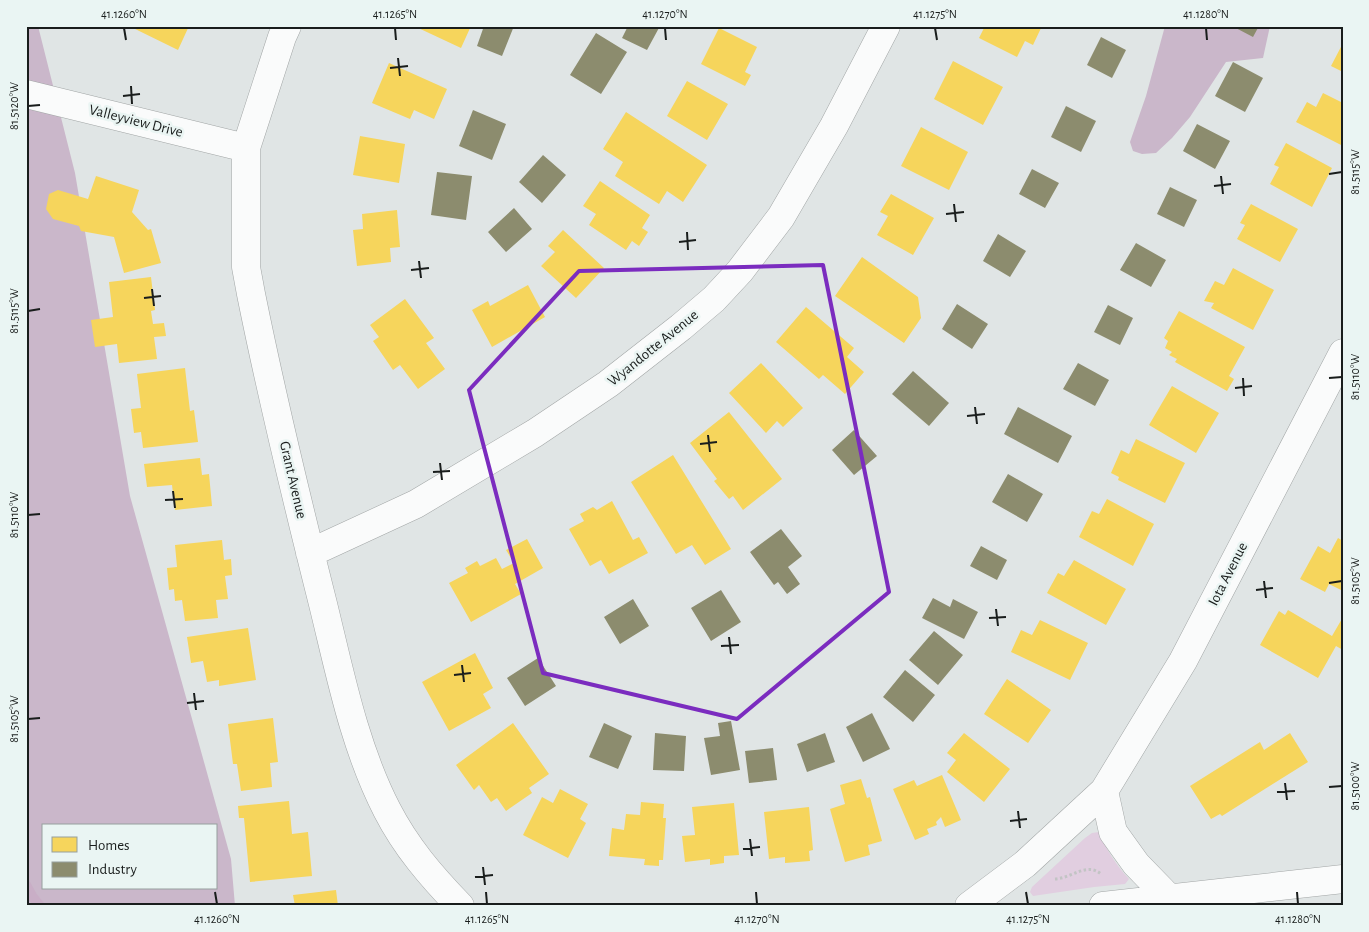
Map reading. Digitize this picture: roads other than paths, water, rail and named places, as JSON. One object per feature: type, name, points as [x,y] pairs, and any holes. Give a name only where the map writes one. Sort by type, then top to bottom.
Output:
[{"type":"street","name":"Grant Avenue","points":[[287,26],[246,148],[246,267],[255,316],[310,553],[350,711],[365,760],[386,808],[404,841],[430,875],[460,906]]},
{"type":"street","name":"Wyandotte Avenue","points":[[310,553],[416,504],[535,433],[608,384],[714,299],[740,271],[781,217],[834,126],[886,26]]},
{"type":"street","name":"Valleyview Drive","points":[[26,94],[246,148]]},
{"type":"street","name":"Iota Avenue","points":[[970,906],[1025,864],[1104,791],[1183,661],[1343,353]]},
{"type":"street","points":[[1104,791],[1114,832],[1136,864],[1169,898]]},
{"type":"street","points":[[1103,906],[1343,879]]},
{"type":"waterway","points":[[26,885],[40,906]]}]
